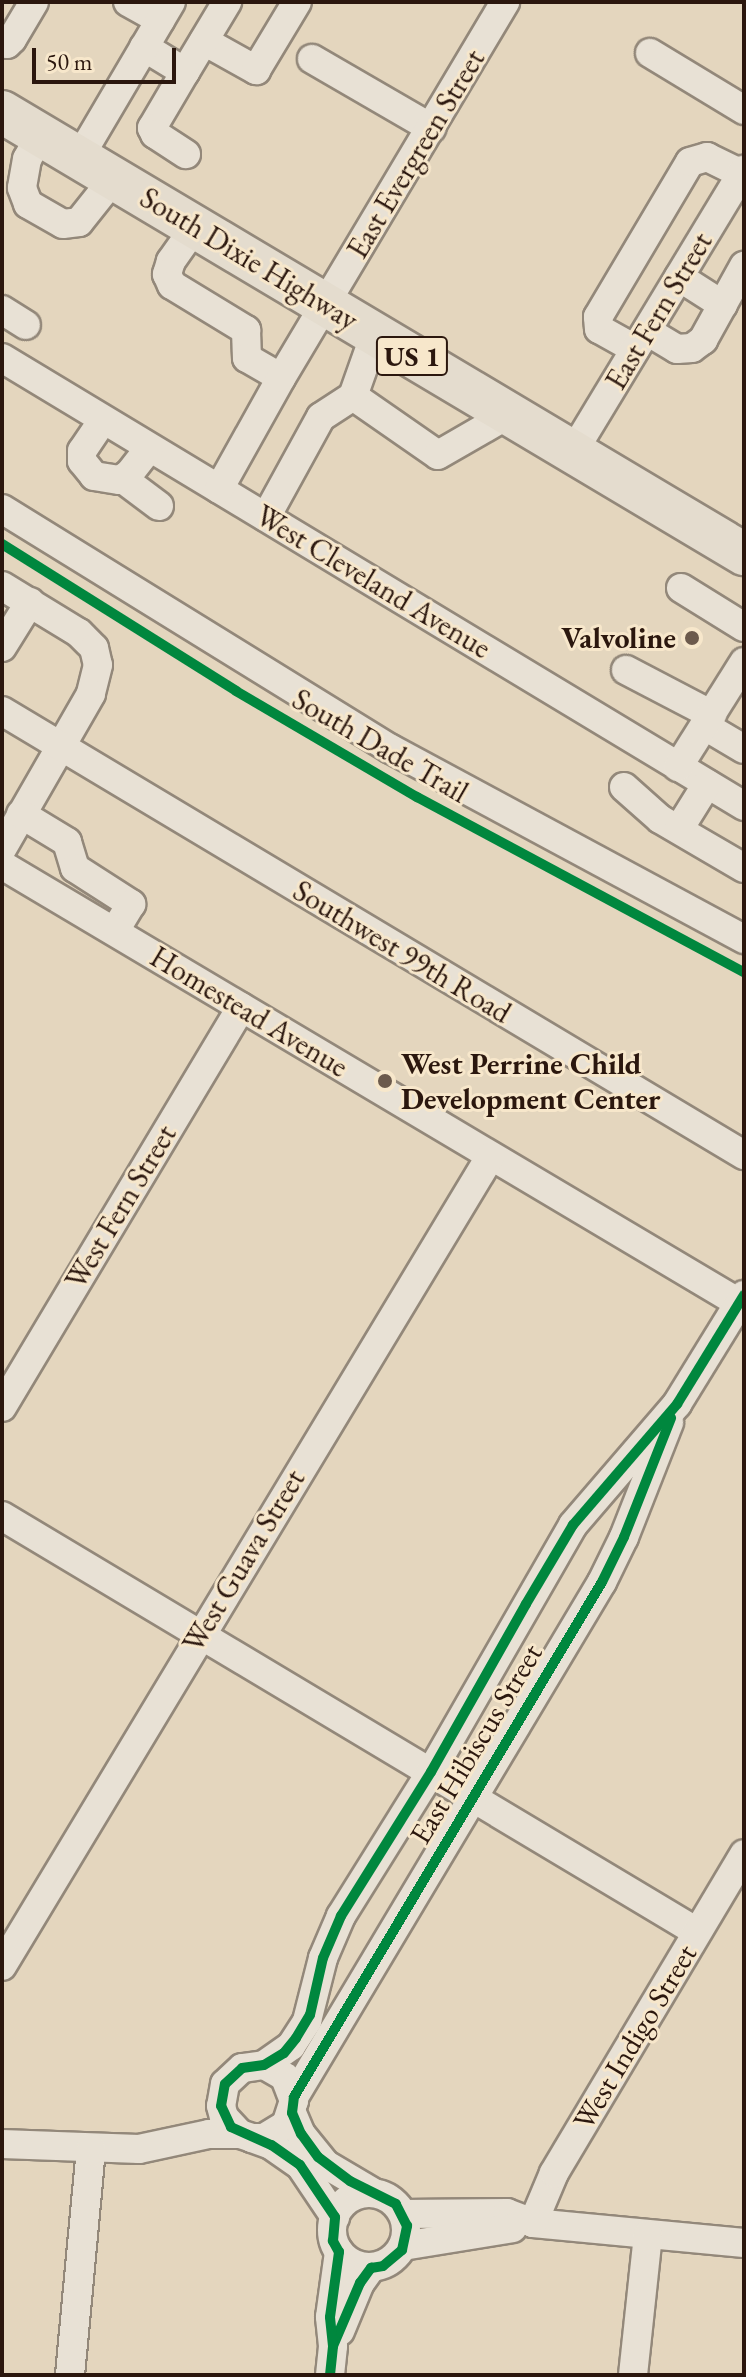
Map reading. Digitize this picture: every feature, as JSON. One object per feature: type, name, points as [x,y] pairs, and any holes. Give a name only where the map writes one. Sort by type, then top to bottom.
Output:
[{"type":"highway","name":"South Dixie Highway","points":[[2,112],[744,554]]},
{"type":"street","points":[[2,42],[7,44],[12,39],[34,2]]},
{"type":"street","points":[[40,135],[27,159],[22,188],[28,204],[63,224],[79,222],[144,47],[165,11],[128,2]]},
{"type":"street","points":[[186,154],[155,134],[152,128],[227,2]]},
{"type":"street","points":[[204,41],[256,70],[297,2]]},
{"type":"street","name":"East Evergreen Street","points":[[219,489],[281,378],[505,2]]},
{"type":"street","points":[[144,47],[185,72]]},
{"type":"street","points":[[650,53],[744,110]]},
{"type":"street","points":[[312,59],[431,128]]},
{"type":"street","points":[[743,172],[707,157],[690,162],[598,317],[599,329],[677,349],[692,348],[703,340],[744,266]]},
{"type":"street","name":"East Fern Street","points":[[573,452],[743,172]]},
{"type":"street","points":[[195,227],[171,261],[167,274],[172,285],[246,330],[247,358],[281,378]]},
{"type":"street","points":[[679,277],[723,305]]},
{"type":"street","points":[[2,310],[26,325]]},
{"type":"street","points":[[266,517],[321,417],[353,396],[375,334]]},
{"type":"street","name":"West Cleveland Avenue","points":[[2,358],[744,806]]},
{"type":"street","points":[[353,396],[438,455],[509,414]]},
{"type":"street","points":[[103,420],[86,442],[82,461],[86,469],[100,479],[123,479],[159,506]]},
{"type":"street","points":[[123,479],[149,448]]},
{"type":"street","points":[[2,509],[391,749],[744,939]]},
{"type":"street","points":[[2,586],[79,633],[98,658],[91,694],[2,849]]},
{"type":"street","points":[[681,588],[744,627]]},
{"type":"street","points":[[2,647],[30,602]]},
{"type":"street","points":[[678,767],[744,662]]},
{"type":"street","points":[[626,670],[708,720],[744,749]]},
{"type":"street","name":"Southwest 99th Road","points":[[2,711],[744,1155]]},
{"type":"street","points":[[679,829],[707,784]]},
{"type":"street","points":[[624,787],[660,819],[744,868]]},
{"type":"street","points":[[21,814],[67,842],[75,868],[131,904],[115,931]]},
{"type":"street","name":"Homestead Avenue","points":[[2,865],[490,1157],[742,1302]]},
{"type":"street","points":[[75,906],[92,880]]},
{"type":"street","name":"West Fern Street","points":[[2,1407],[241,1007]]},
{"type":"street","name":"West Guava Street","points":[[2,1966],[200,1632],[490,1157]]},
{"type":"street","name":"East Hibiscus Street","points":[[264,2065],[291,2046],[307,2021],[323,1958],[341,1916],[431,1772],[573,1525],[677,1404],[742,1302]]},
{"type":"street","name":"East Hibiscus Street","points":[[293,2105],[471,1798],[602,1582],[624,1537],[677,1404]]},
{"type":"street","points":[[2,1516],[697,1932]]},
{"type":"street","name":"West Indigo Street","points":[[533,2223],[554,2173],[744,1854]]},
{"type":"street","points":[[101,2146],[139,2131],[198,2117],[221,2095],[225,2084],[242,2068],[264,2065],[285,2077],[301,2134],[325,2164],[374,2193],[386,2196],[403,2214],[407,2226],[403,2246],[394,2259],[371,2268],[359,2267],[339,2252],[333,2241],[335,2217],[350,2198],[374,2193]]},
{"type":"street","points":[[221,2095],[224,2117],[246,2136],[271,2145],[300,2165],[335,2217]]},
{"type":"street","points":[[2,2144],[139,2149],[209,2134],[246,2136],[276,2133],[293,2105]]},
{"type":"street","points":[[70,2375],[101,2146]]},
{"type":"street","points":[[403,2214],[507,2213],[533,2223],[744,2243]]},
{"type":"street","points":[[403,2246],[533,2223]]},
{"type":"street","points":[[633,2375],[648,2235]]},
{"type":"street","points":[[330,2375],[333,2346],[330,2317],[339,2252]]},
{"type":"street","points":[[333,2346],[355,2291],[371,2268]]},
{"type":"cycle path","name":"South Dade Trail","points":[[2,544],[236,691],[417,797],[744,972]]},
{"type":"cycle path","points":[[330,2375],[333,2346],[330,2317],[339,2252],[333,2241],[335,2217],[300,2165],[271,2145],[231,2127],[221,2106],[225,2084],[242,2068],[264,2065],[284,2053],[296,2038],[310,2015],[323,1958],[341,1916],[431,1772],[573,1525],[677,1404],[744,1295]]},
{"type":"cycle path","points":[[333,2346],[360,2283],[371,2268],[383,2266],[402,2250],[407,2226],[396,2204],[350,2181],[318,2157],[301,2134],[292,2113],[294,2097],[602,1582],[624,1537],[671,1418]]},
{"type":"place","name":"Valvoline","points":[[692,638]]},
{"type":"place","name":"West Perrine Child Development Center","points":[[385,1081]]}]
